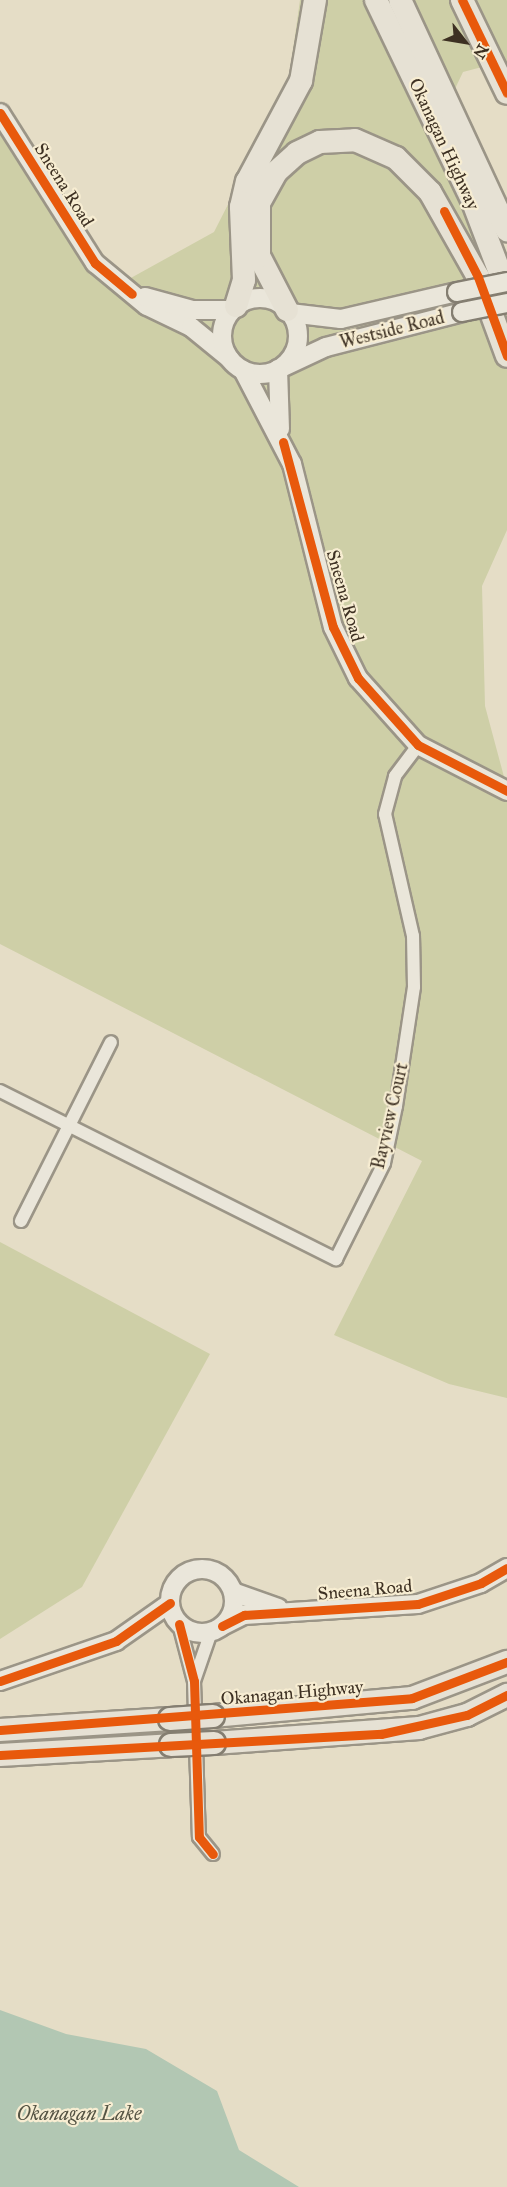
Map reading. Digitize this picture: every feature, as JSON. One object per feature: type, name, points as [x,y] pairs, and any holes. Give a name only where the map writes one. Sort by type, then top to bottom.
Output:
[{"type":"highway","points":[[234,308],[244,280],[241,207],[247,182],[301,81],[315,0]]},
{"type":"highway","name":"Okanagan Highway","points":[[376,0],[473,202],[507,291]]},
{"type":"highway","name":"Okanagan Highway","points":[[400,0],[507,230]]},
{"type":"highway","points":[[462,0],[507,93]]},
{"type":"highway","points":[[289,311],[260,256],[259,203],[276,172],[297,153],[320,142],[355,140],[396,158],[430,192],[478,277],[507,356]]},
{"type":"highway","name":"Okanagan Highway","points":[[0,1730],[213,1716],[412,1698],[507,1662]]},
{"type":"highway","points":[[0,1755],[419,1728],[467,1715],[507,1695]]},
{"type":"street","name":"Sneena Road","points":[[0,113],[95,263],[132,294],[203,335],[229,358]]},
{"type":"street","name":"Westside Road","points":[[289,311],[341,319],[507,282]]},
{"type":"street","name":"Sneena Road","points":[[132,294],[193,310],[234,308]]},
{"type":"street","points":[[259,298],[289,311],[296,348],[279,368],[260,374],[243,370],[229,358],[222,334],[234,308],[259,298]]},
{"type":"street","name":"Westside Road","points":[[279,368],[326,347],[462,312],[507,303]]},
{"type":"street","name":"Sneena Road","points":[[279,368],[275,395],[283,442],[343,653],[383,710],[418,745],[507,791]]},
{"type":"street","name":"Sneena Road","points":[[243,370],[283,442]]},
{"type":"street","name":"Bayview Court","points":[[0,1091],[336,1259],[384,1163],[398,1096],[414,987],[414,936],[385,814],[395,776],[418,745]]},
{"type":"street","points":[[21,1221],[111,1041]]},
{"type":"street","name":"Sneena Road","points":[[216,1629],[244,1616],[418,1604],[507,1568]]},
{"type":"street","points":[[194,1681],[216,1629],[230,1617],[233,1592],[217,1572],[190,1571],[171,1590],[170,1604],[179,1624],[194,1681],[199,1837],[213,1854]]},
{"type":"street","name":"Sneena Road","points":[[233,1592],[297,1612]]},
{"type":"street","points":[[0,1681],[116,1641],[170,1604]]},
{"type":"street","points":[[179,1624],[216,1629]]},
{"type":"shaded area","points":[[300,0],[507,0],[507,78],[482,67],[463,72],[453,93],[507,300],[507,530],[482,586],[485,706],[507,788],[507,1398],[449,1384],[334,1335],[422,1161],[0,944],[0,108],[100,254],[129,279],[214,232],[288,86]]},
{"type":"shaded area","points":[[0,1242],[210,1354],[82,1587],[0,1639]]},
{"type":"water","name":"Okanagan Lake","points":[[0,2010],[66,2034],[146,2049],[217,2091],[239,2150],[299,2187],[0,2187]]},
{"type":"cycle path","points":[[462,0],[507,93]]},
{"type":"cycle path","points":[[0,113],[95,263],[132,294]]},
{"type":"cycle path","points":[[444,211],[478,277],[507,356]]},
{"type":"cycle path","points":[[283,442],[333,627],[358,678],[418,745],[507,791]]},
{"type":"cycle path","points":[[222,1626],[244,1615],[418,1604],[481,1583],[507,1568]]},
{"type":"cycle path","points":[[0,1681],[116,1641],[170,1603]]},
{"type":"cycle path","points":[[179,1624],[194,1681],[199,1837],[213,1854]]},
{"type":"cycle path","points":[[0,1730],[412,1698],[507,1662]]},
{"type":"cycle path","points":[[0,1755],[381,1734],[467,1715],[507,1695]]}]
